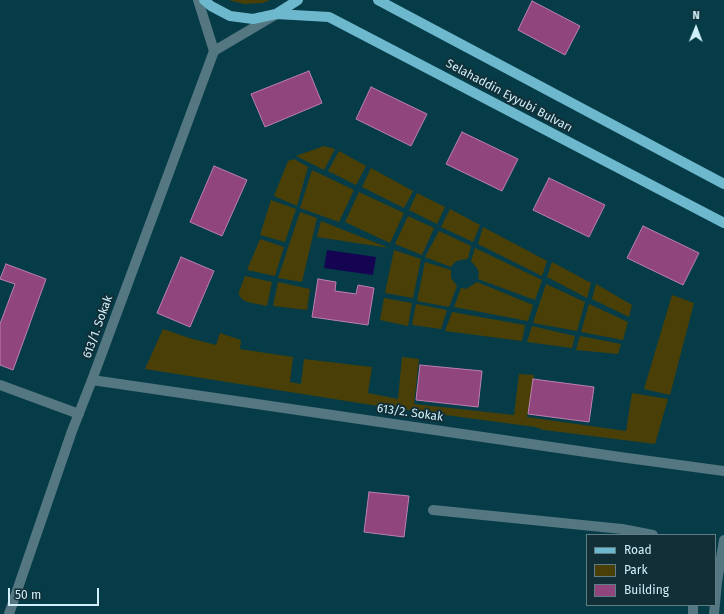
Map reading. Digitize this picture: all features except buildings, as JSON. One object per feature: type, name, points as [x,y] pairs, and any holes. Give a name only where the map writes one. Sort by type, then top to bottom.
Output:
[{"type":"main road","points":[[204,0],[211,6],[230,16],[253,19],[276,14],[298,0]]},
{"type":"main road","name":"Selahaddin Eyyubi Bulvarı","points":[[378,0],[724,184]]},
{"type":"main road","name":"Selahaddin Eyyubi Bulvarı","points":[[276,14],[330,17],[724,223]]},
{"type":"street","points":[[198,0],[214,51],[276,14]]},
{"type":"street","name":"613/1. Sokak","points":[[9,614],[79,414],[214,51]]},
{"type":"street","name":"613/2. Sokak","points":[[92,380],[604,455],[724,471]]},
{"type":"street","points":[[0,385],[79,414]]},
{"type":"street","points":[[433,510],[622,528],[648,534]]},
{"type":"street","points":[[716,593],[724,540]]},
{"type":"green space","points":[[229,0],[270,0],[262,3],[244,4]]},
{"type":"green space","points":[[324,146],[335,149],[324,170],[296,156]]},
{"type":"green space","points":[[339,151],[366,166],[356,185],[328,171]]},
{"type":"green space","points":[[294,159],[308,167],[297,206],[274,196],[288,161]]},
{"type":"green space","points":[[371,168],[413,191],[404,208],[362,187]]},
{"type":"green space","points":[[312,170],[354,190],[339,222],[300,208]]},
{"type":"green space","points":[[359,192],[404,213],[390,243],[345,222]]},
{"type":"green space","points":[[417,193],[445,207],[437,224],[409,210]]},
{"type":"green space","points":[[271,200],[296,209],[285,242],[260,235]]},
{"type":"green space","points":[[450,209],[480,225],[473,242],[441,227]]},
{"type":"green space","points":[[300,212],[317,218],[302,282],[278,278]]},
{"type":"green space","points":[[408,216],[434,228],[422,255],[395,244]]},
{"type":"green space","points":[[321,221],[389,248],[317,237]]},
{"type":"green space","points":[[483,227],[547,261],[542,276],[478,244]]},
{"type":"green space","points":[[439,231],[471,246],[468,259],[455,262],[451,267],[425,257]]},
{"type":"green space","points":[[260,239],[284,247],[275,276],[247,270]]},
{"type":"green space","points":[[475,248],[542,280],[535,300],[478,279],[479,273],[471,261]]},
{"type":"green space","points":[[394,250],[421,259],[413,298],[385,293]]},
{"type":"green space","points":[[425,262],[451,270],[451,278],[457,286],[449,307],[417,301]]},
{"type":"green space","points":[[552,262],[591,283],[587,298],[547,277]]},
{"type":"green space","points":[[245,276],[272,282],[267,306],[247,302],[239,295]]},
{"type":"green space","points":[[278,282],[310,289],[307,310],[273,306]]},
{"type":"green space","points":[[477,282],[533,305],[528,321],[454,307],[461,288],[466,289]]},
{"type":"green space","points":[[546,284],[585,302],[577,331],[533,323]]},
{"type":"green space","points":[[596,284],[632,305],[629,317],[592,299]]},
{"type":"green space","points":[[672,295],[694,303],[670,395],[644,389]]},
{"type":"green space","points":[[384,298],[412,303],[408,326],[380,320]]},
{"type":"green space","points":[[416,304],[447,310],[441,329],[412,325]]},
{"type":"green space","points":[[589,304],[628,322],[623,340],[581,332]]},
{"type":"green space","points":[[452,312],[525,325],[522,341],[445,331]]},
{"type":"green space","points":[[532,326],[575,336],[572,348],[527,342]]},
{"type":"green space","points":[[163,329],[216,345],[220,333],[241,340],[240,349],[293,357],[290,382],[301,384],[304,359],[372,367],[368,393],[398,399],[402,357],[419,359],[414,404],[514,415],[519,374],[534,375],[527,417],[626,431],[632,393],[668,399],[655,444],[544,430],[535,427],[378,406],[145,369]]},
{"type":"green space","points":[[580,336],[621,344],[618,354],[576,350]]},
{"type":"shaded area","points":[[327,250],[376,257],[373,275],[324,268]]}]
